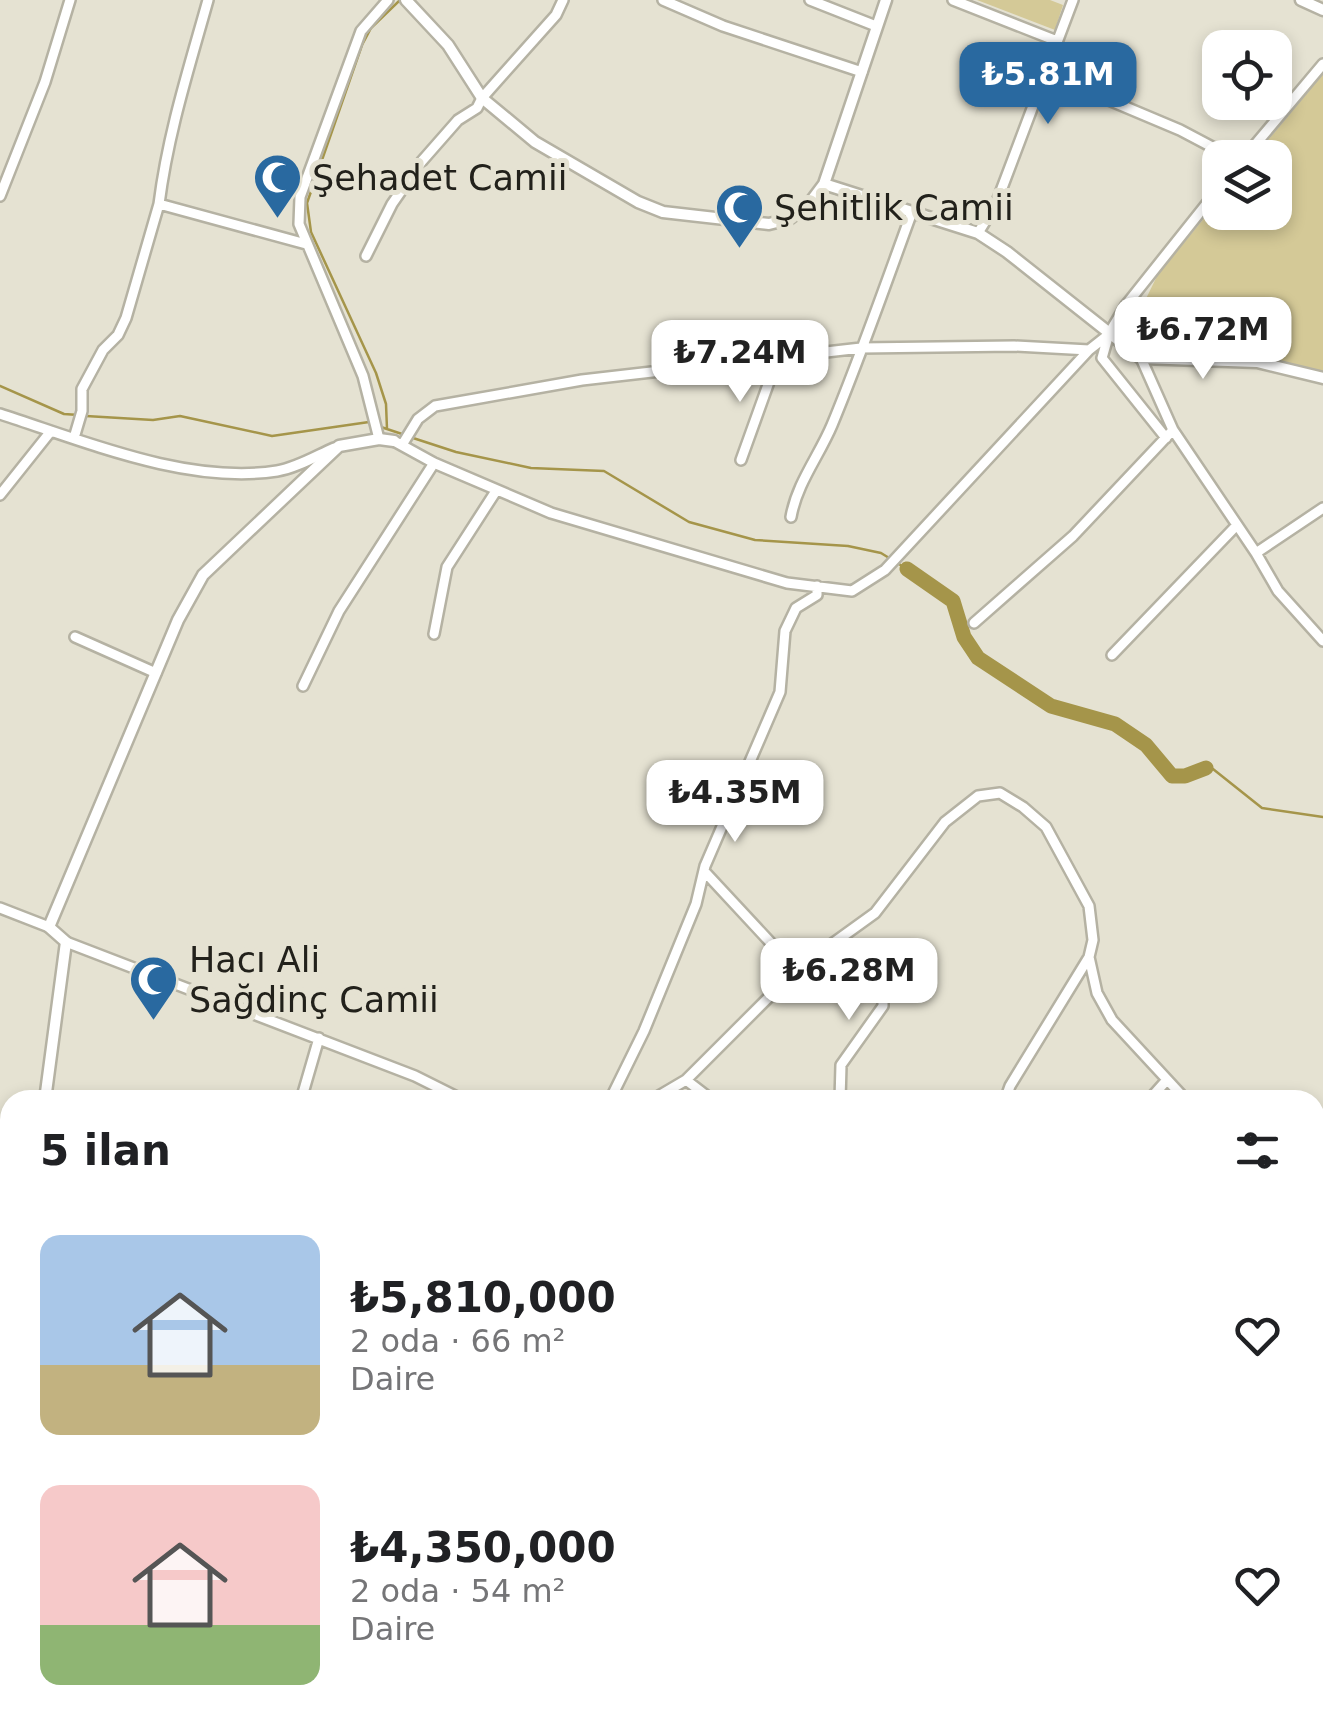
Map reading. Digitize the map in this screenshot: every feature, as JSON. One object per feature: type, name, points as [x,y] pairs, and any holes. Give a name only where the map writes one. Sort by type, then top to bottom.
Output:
[{"type":"street","points":[[0,196],[45,82],[70,0]]},
{"type":"street","points":[[74,438],[82,411],[82,389],[126,318],[159,204],[176,109],[208,0]]},
{"type":"street","points":[[380,437],[364,376],[306,244],[300,224],[300,197],[360,31],[388,0]]},
{"type":"street","points":[[406,0],[448,45],[482,98],[535,142],[583,172],[663,212],[769,224],[789,218],[809,204],[824,184],[886,0]]},
{"type":"street","points":[[366,256],[392,204],[422,161],[458,120],[477,108],[556,15],[562,0]]},
{"type":"street","points":[[662,0],[723,26],[862,72]]},
{"type":"street","points":[[810,0],[876,26]]},
{"type":"street","points":[[954,0],[1058,40]]},
{"type":"street","points":[[978,233],[996,204],[1074,0]]},
{"type":"street","points":[[1301,0],[1323,10]]},
{"type":"street","points":[[1259,140],[1323,64]]},
{"type":"street","points":[[1047,74],[1202,142]]},
{"type":"street","points":[[824,184],[978,233],[1141,358],[1257,362],[1323,378]]},
{"type":"street","points":[[159,204],[306,244]]},
{"type":"street","points":[[1202,210],[1126,305],[1108,335],[1102,358],[1170,434],[1238,525],[1278,592],[1323,640]]},
{"type":"street","points":[[790,517],[794,500],[823,448],[912,212]]},
{"type":"street","points":[[0,414],[179,470],[233,474],[280,470],[340,446],[380,437],[401,442],[434,463],[551,513],[787,583],[852,591],[885,570],[1089,350],[1108,335]]},
{"type":"street","points":[[401,442],[418,419],[435,406],[582,380],[861,348],[1014,346],[1089,350]]},
{"type":"street","points":[[1141,358],[1170,434]]},
{"type":"street","points":[[742,460],[773,359]]},
{"type":"street","points":[[0,496],[51,431]]},
{"type":"street","points":[[974,623],[1006,599],[1073,536],[1170,434]]},
{"type":"street","points":[[49,927],[178,620],[204,575],[340,446]]},
{"type":"street","points":[[304,686],[340,611],[434,463]]},
{"type":"street","points":[[434,634],[447,567],[496,491]]},
{"type":"street","points":[[1256,552],[1323,508]]},
{"type":"street","points":[[1112,656],[1238,525]]},
{"type":"street","points":[[615,1090],[644,1031],[696,904],[704,871],[780,692],[785,630],[796,608],[816,595],[817,586]]},
{"type":"street","points":[[75,637],[156,673]]},
{"type":"street","points":[[669,1090],[686,1080],[796,970],[875,913],[945,822],[978,796],[1000,794],[1046,827],[1089,906],[1093,940],[1089,958],[1009,1090]]},
{"type":"street","points":[[704,871],[796,970]]},
{"type":"street","points":[[0,908],[49,927],[66,942],[443,1090]]},
{"type":"street","points":[[838,941],[872,970],[884,993],[883,1006],[840,1065],[840,1090]]},
{"type":"street","points":[[46,1090],[66,942]]},
{"type":"street","points":[[1089,958],[1097,993],[1112,1020],[1175,1090]]},
{"type":"street","points":[[304,1090],[318,1038]]},
{"type":"street","points":[[686,1080],[699,1090]]},
{"type":"street","points":[[1158,1090],[1166,1081]]},
{"type":"shaded area","points":[[977,0],[1050,0],[1063,5],[1055,30]]},
{"type":"shaded area","points":[[1323,74],[1323,373],[1266,361],[1144,357],[1138,349],[1141,309],[1158,274],[1202,221],[1202,230],[1292,230],[1292,140],[1268,140],[1285,120],[1292,120],[1292,111]]},
{"type":"waterway","points":[[387,429],[386,404],[376,373],[311,232],[307,203],[362,45],[371,28],[400,0]]},
{"type":"waterway","points":[[0,386],[64,414],[79,415]]},
{"type":"waterway","points":[[86,416],[153,420],[180,416],[272,436],[369,422]]},
{"type":"waterway","points":[[381,427],[402,434]]},
{"type":"waterway","points":[[410,437],[456,452],[531,468],[604,471],[689,522],[755,540],[848,546],[881,553],[907,569]]},
{"type":"waterway","points":[[907,569],[953,601],[964,637],[978,658],[1051,706],[1115,724],[1146,745],[1172,776],[1206,768]]},
{"type":"waterway","points":[[1206,768],[1213,769],[1262,808],[1323,817]]},
{"type":"place","name":"Şehadet Camii","points":[[277,220]]},
{"type":"place","name":"Şehitlik Camii","points":[[739,250]]},
{"type":"place","name":"Hacı Ali Sağdinç Camii","points":[[154,1022]]}]
